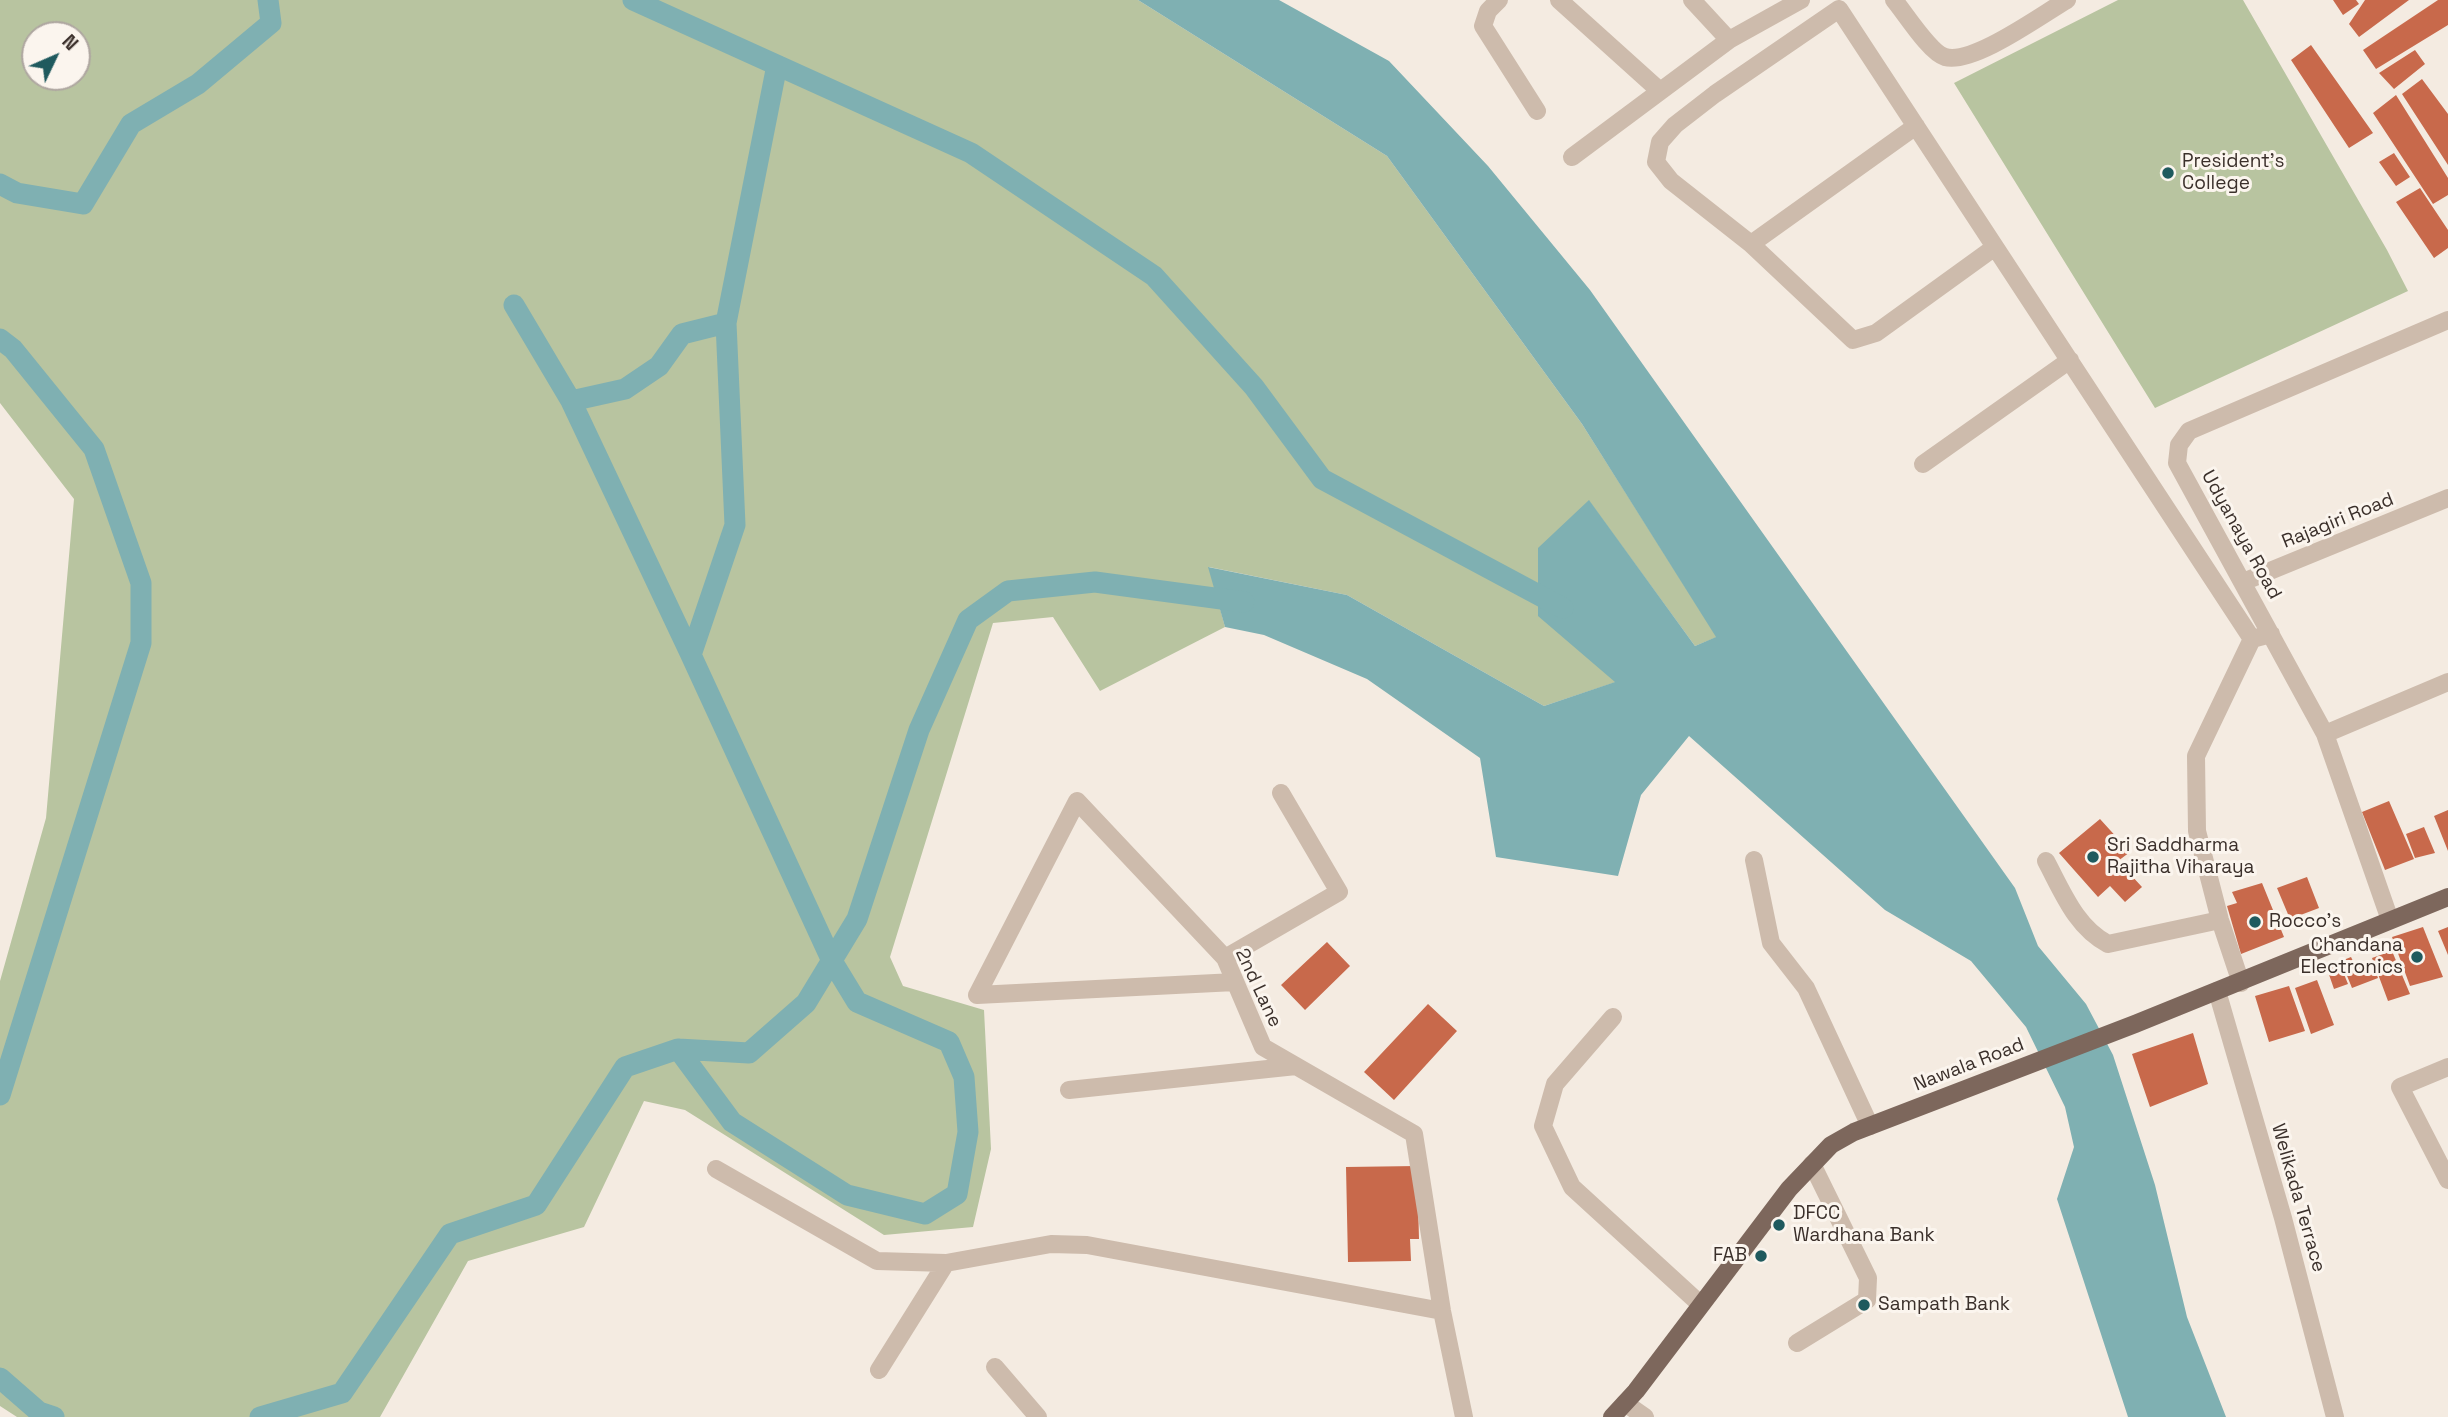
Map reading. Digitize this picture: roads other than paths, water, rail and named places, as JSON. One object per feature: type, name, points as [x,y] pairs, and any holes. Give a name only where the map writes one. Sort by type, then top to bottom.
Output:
[{"type":"main road","name":"Nawala Road","points":[[1612,1417],[1812,1164],[1831,1145],[1870,1126],[2241,983],[2448,897]]},
{"type":"street","points":[[1499,0],[1488,11],[1483,26],[1537,111]]},
{"type":"street","points":[[1559,0],[1660,90]]},
{"type":"street","points":[[1692,0],[1730,40]]},
{"type":"street","points":[[1894,0],[1936,52],[1946,58],[1975,54],[2067,0]]},
{"type":"street","points":[[1572,157],[1730,40],[1798,1]]},
{"type":"street","points":[[1995,247],[1876,333],[1853,341],[1751,244],[1671,181],[1656,162],[1660,142],[1675,125],[1715,94],[1839,9],[2252,639]]},
{"type":"street","points":[[1751,244],[1916,126]]},
{"type":"street","name":"Udyanaya Road","points":[[2390,920],[2325,734],[2177,463],[2179,445],[2189,431],[2448,320]]},
{"type":"street","points":[[1923,464],[2070,360]]},
{"type":"street","name":"Rajagiri Road","points":[[2244,582],[2448,498]]},
{"type":"street","points":[[2241,983],[2220,920],[2197,831],[2196,756],[2252,639],[2271,634]]},
{"type":"street","points":[[2325,734],[2448,682]]},
{"type":"street","points":[[1225,958],[1339,892],[1281,793]]},
{"type":"street","name":"2nd Lane","points":[[1235,982],[977,995],[1077,801],[1225,958],[1263,1047],[1414,1134],[1442,1311],[1464,1417]]},
{"type":"street","points":[[1754,860],[1771,943],[1807,988],[1870,1126]]},
{"type":"street","points":[[2046,861],[2071,909],[2091,935],[2109,944],[2220,920]]},
{"type":"street","name":"Welikada Terrace","points":[[2217,991],[2283,1218],[2335,1417]]},
{"type":"street","points":[[1613,1017],[1555,1084],[1543,1126],[1572,1187],[1700,1304]]},
{"type":"street","points":[[1069,1090],[1296,1066]]},
{"type":"street","points":[[2448,1067],[2400,1087],[2448,1180]]},
{"type":"street","points":[[1797,1343],[1867,1300],[1868,1278],[1812,1164]]},
{"type":"street","points":[[716,1169],[877,1261],[946,1263],[1051,1244],[1087,1245],[1442,1311]]},
{"type":"street","points":[[878,1370],[946,1263]]},
{"type":"street","points":[[995,1367],[1038,1417]]},
{"type":"street","points":[[1625,1403],[1645,1417]]},
{"type":"water","points":[[1138,0],[1279,0],[1389,61],[1488,166],[1590,290],[2015,888],[2038,946],[2086,1004],[2113,1055],[2155,1185],[2187,1317],[2226,1417],[2128,1417],[2057,1199],[2074,1147],[2065,1107],[2026,1027],[1971,961],[1885,910],[1689,736],[1641,795],[1618,876],[1496,857],[1480,758],[1367,679],[1264,635],[1225,627],[1208,567],[1347,595],[1544,706],[1615,682],[1538,616],[1538,548],[1589,500],[1695,646],[1716,637],[1582,424],[1387,156]]},
{"type":"waterway","points":[[0,184],[17,193],[83,204],[131,124],[198,84],[271,23],[268,0]]},
{"type":"waterway","points":[[633,0],[971,153],[1154,276],[1254,387],[1322,479],[1563,608]]},
{"type":"waterway","points":[[678,1049],[732,1122],[847,1195],[925,1214],[957,1194],[968,1132],[964,1077],[949,1042],[857,1002],[832,961],[691,655],[735,525],[726,323],[777,65]]},
{"type":"waterway","points":[[514,305],[571,401],[691,655]]},
{"type":"waterway","points":[[571,401],[625,389],[659,366],[682,334],[726,323]]},
{"type":"waterway","points":[[0,339],[13,349],[94,449],[141,583],[141,643],[0,1095]]},
{"type":"waterway","points":[[260,1417],[342,1393],[450,1234],[536,1205],[625,1067],[678,1049],[749,1053],[806,1003],[857,919],[919,730],[968,620],[1008,591],[1095,582],[1244,602]]},
{"type":"waterway","points":[[0,1378],[39,1412],[54,1417]]},
{"type":"place","name":"President's College","points":[[2168,173]]},
{"type":"place","name":"Sri Saddharma Rajitha Viharaya","points":[[2093,857]]},
{"type":"place","name":"Rocco's","points":[[2255,922]]},
{"type":"place","name":"Chandana Electronics","points":[[2417,957]]},
{"type":"place","name":"DFCC Wardhana Bank","points":[[1779,1225]]},
{"type":"place","name":"FAB","points":[[1761,1256]]},
{"type":"place","name":"Sampath Bank","points":[[1864,1305]]}]
